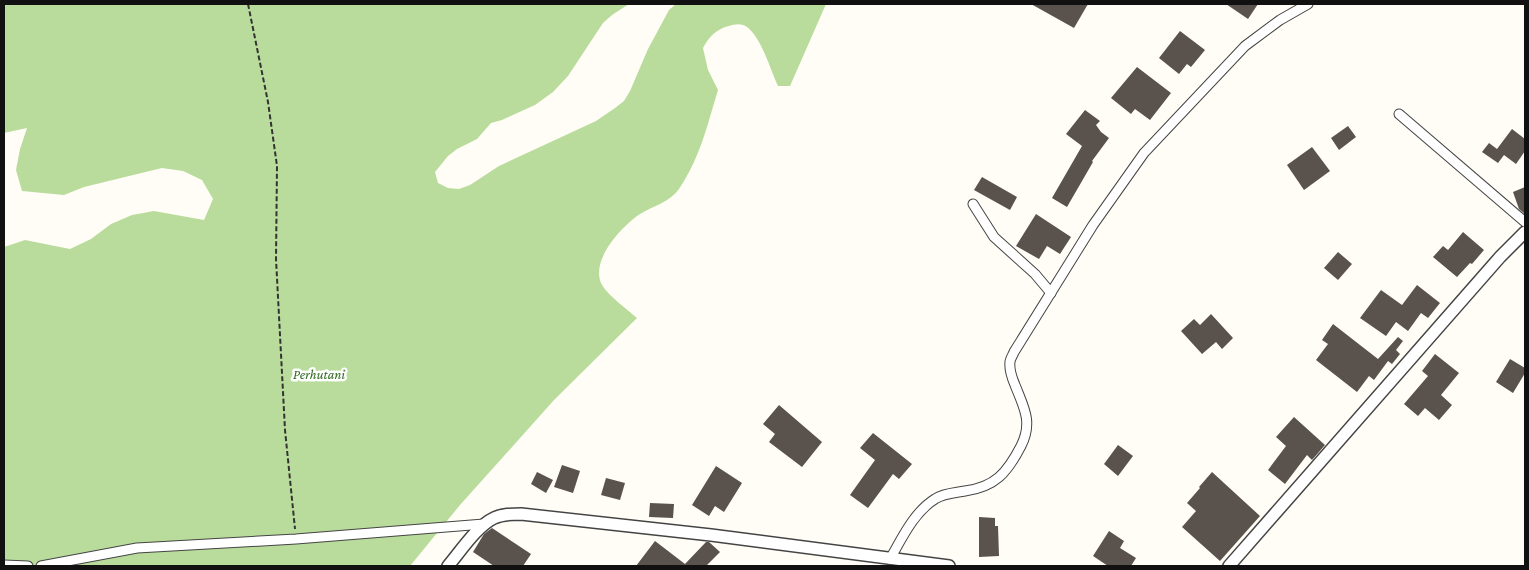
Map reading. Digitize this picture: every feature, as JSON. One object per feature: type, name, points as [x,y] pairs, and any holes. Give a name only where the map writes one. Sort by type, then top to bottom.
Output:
[{"type":"street","points":[[890,559],[914,519],[924,507],[936,498],[947,494],[986,487],[996,480],[1012,461],[1021,446],[1026,431],[1027,417],[1011,375],[1010,363],[1014,352],[1093,225],[1144,153],[1245,46],[1280,20],[1308,4]]},
{"type":"street","points":[[1399,114],[1525,222]]},
{"type":"street","points":[[973,204],[994,237],[1030,269],[1051,293]]},
{"type":"street","points":[[1229,566],[1500,257],[1525,232]]},
{"type":"street","points":[[448,566],[484,524],[496,517],[521,514],[711,535],[949,566]]},
{"type":"street","points":[[41,566],[137,548],[296,539],[484,524]]},
{"type":"street","points":[[4,565],[28,566]]},
{"type":"path","points":[[248,4],[268,102],[277,166],[276,259],[285,430],[296,539]]},
{"type":"green space","name":"Perhutani","points":[[4,4],[629,4],[603,23],[568,76],[553,92],[535,105],[491,123],[477,139],[448,156],[435,172],[438,183],[448,188],[459,189],[470,185],[499,166],[596,121],[624,101],[648,49],[669,10],[676,4],[826,4],[790,86],[778,86],[757,38],[745,26],[736,24],[724,27],[713,34],[708,40],[703,48],[708,70],[718,90],[692,166],[675,193],[666,201],[640,214],[625,226],[610,244],[600,264],[599,274],[601,283],[612,297],[637,318],[554,400],[460,505],[410,566],[4,566],[4,247],[25,240],[70,249],[91,239],[111,224],[132,215],[154,211],[204,220],[213,199],[202,180],[183,171],[162,168],[84,187],[64,195],[22,191],[16,170],[27,128],[4,133]]},
{"type":"building","points":[[1031,4],[1088,4],[1074,28]]},
{"type":"building","points":[[1226,4],[1258,4],[1248,19]]},
{"type":"building","points":[[1180,31],[1205,50],[1191,67],[1187,64],[1179,74],[1159,58]]},
{"type":"building","points":[[1137,67],[1171,93],[1150,120],[1135,109],[1131,114],[1111,98]]},
{"type":"building","points":[[1085,110],[1100,121],[1096,125],[1109,138],[1092,161],[1067,207],[1052,198],[1082,146],[1066,134]]},
{"type":"building","points":[[1348,126],[1356,137],[1339,150],[1331,138]]},
{"type":"building","points":[[1512,129],[1525,139],[1525,151],[1516,164],[1504,155],[1498,163],[1482,152],[1489,143],[1497,149]]},
{"type":"building","points":[[1312,147],[1330,171],[1304,190],[1287,165]]},
{"type":"building","points":[[982,177],[1017,197],[1010,210],[974,190]]},
{"type":"building","points":[[1525,187],[1525,214],[1519,209],[1513,192]]},
{"type":"building","points":[[1036,214],[1071,237],[1060,254],[1047,246],[1039,259],[1016,246]]},
{"type":"building","points":[[1463,232],[1484,250],[1457,277],[1433,257],[1443,246],[1448,250]]},
{"type":"building","points":[[1338,252],[1352,264],[1338,280],[1324,268]]},
{"type":"building","points":[[1417,285],[1440,303],[1428,318],[1421,313],[1408,331],[1396,322],[1386,336],[1360,318],[1381,290],[1402,305]]},
{"type":"building","points":[[1211,314],[1233,338],[1222,349],[1216,342],[1202,354],[1181,331],[1194,319],[1200,325]]},
{"type":"building","points":[[1333,324],[1378,359],[1398,337],[1403,341],[1396,350],[1400,354],[1392,364],[1388,361],[1374,380],[1369,376],[1357,392],[1316,360],[1328,344],[1322,340]]},
{"type":"building","points":[[1435,354],[1459,373],[1441,395],[1452,405],[1439,420],[1425,408],[1418,416],[1404,404],[1428,376],[1422,371]]},
{"type":"building","points":[[1510,359],[1525,368],[1525,373],[1513,393],[1496,382]]},
{"type":"building","points":[[779,405],[822,442],[802,467],[769,442],[775,434],[763,424]]},
{"type":"building","points":[[1294,417],[1325,445],[1312,460],[1307,455],[1285,484],[1268,470],[1286,446],[1276,437]]},
{"type":"building","points":[[873,433],[912,464],[899,479],[893,474],[868,508],[850,495],[875,460],[860,448]]},
{"type":"building","points":[[1118,445],[1133,456],[1118,476],[1104,464]]},
{"type":"building","points":[[562,465],[580,471],[573,493],[554,487]]},
{"type":"building","points":[[716,466],[742,483],[724,512],[715,506],[709,516],[692,505]]},
{"type":"building","points":[[537,472],[553,480],[546,493],[531,484]]},
{"type":"building","points":[[1212,472],[1260,516],[1220,561],[1182,527],[1196,511],[1187,503]]},
{"type":"building","points":[[606,478],[625,483],[620,500],[601,495]]},
{"type":"building","points":[[650,503],[674,504],[673,518],[649,517]]},
{"type":"building","points":[[979,517],[995,518],[995,526],[998,526],[999,556],[979,557]]},
{"type":"building","points":[[492,528],[531,554],[523,566],[494,566],[473,552],[484,534]]},
{"type":"building","points":[[1109,531],[1124,541],[1120,548],[1136,558],[1131,566],[1108,566],[1093,556]]},
{"type":"building","points":[[655,541],[685,564],[706,542],[709,542],[720,552],[706,566],[636,566]]}]
